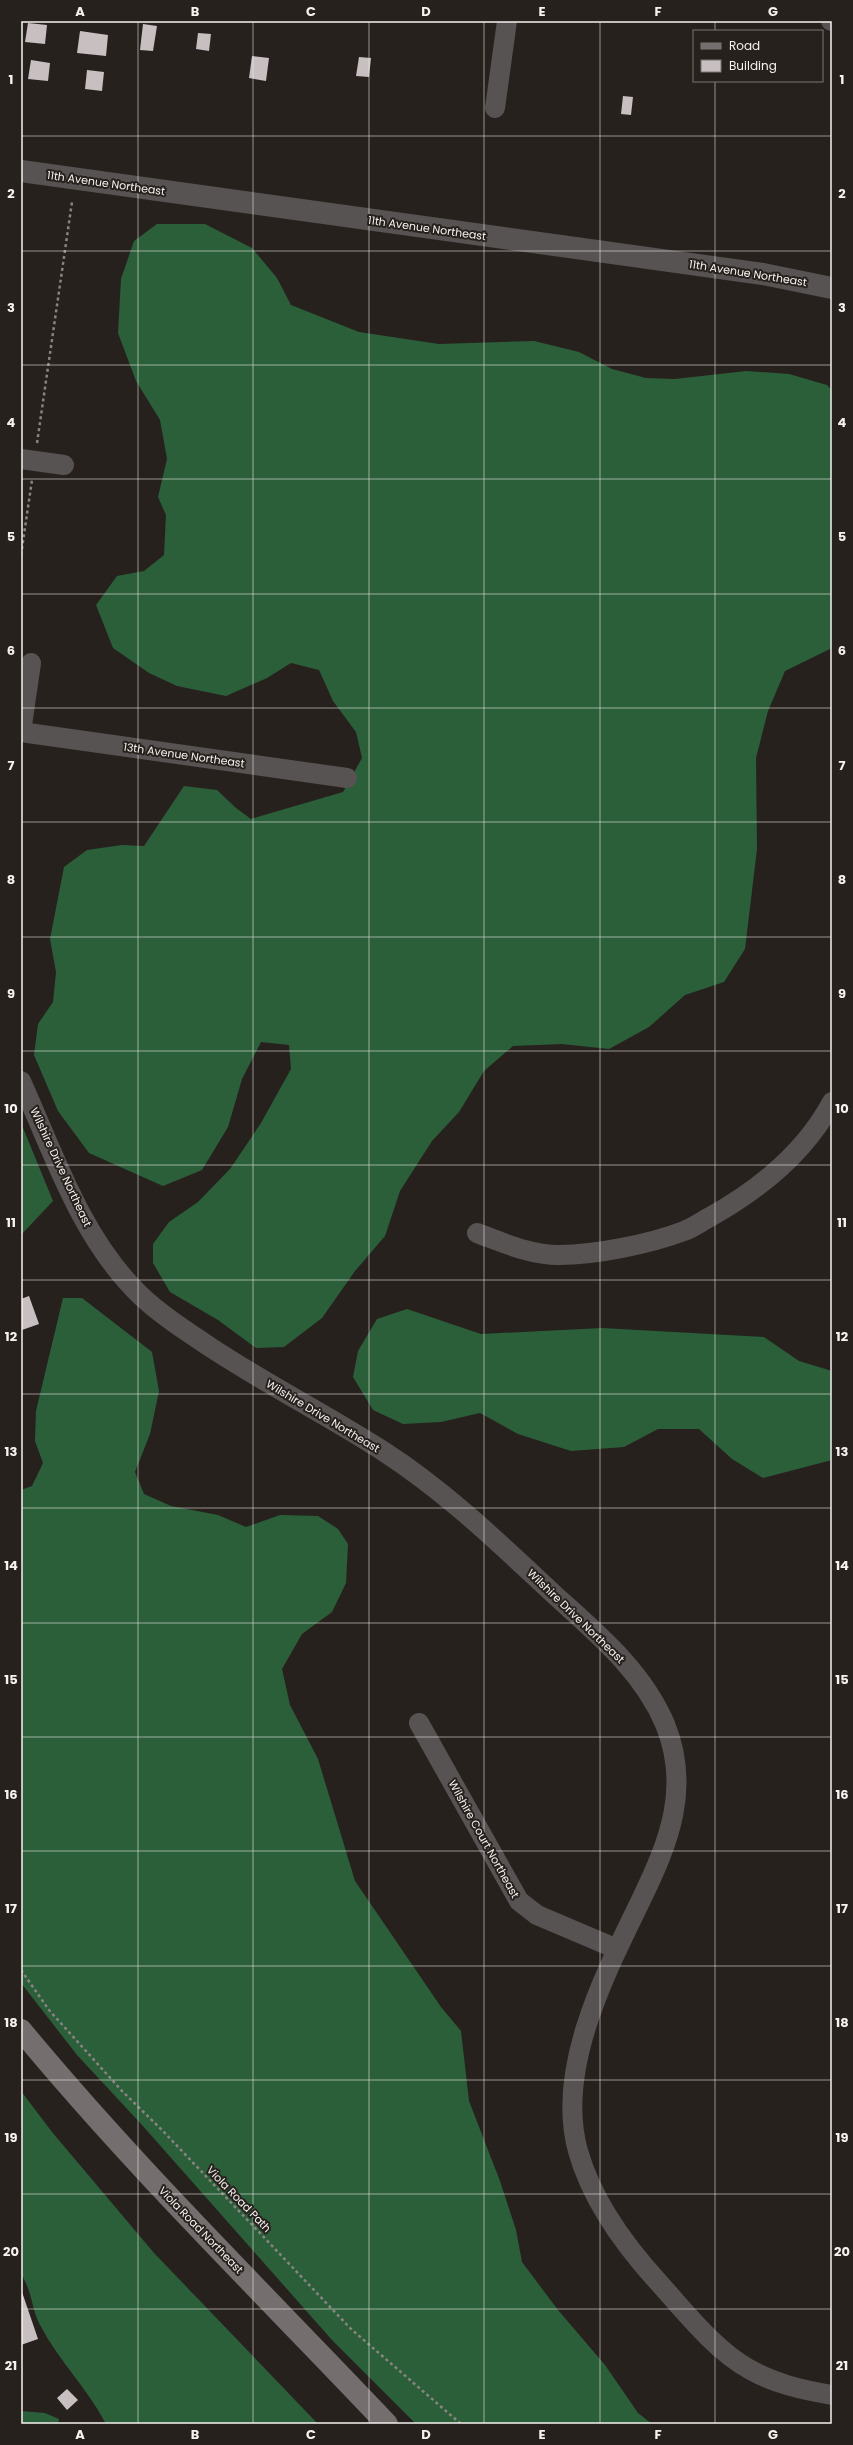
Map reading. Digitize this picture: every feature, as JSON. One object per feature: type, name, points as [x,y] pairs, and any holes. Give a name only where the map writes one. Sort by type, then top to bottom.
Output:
[{"type":"main road","name":"Viola Road Northeast","points":[[21,2030],[69,2088],[166,2194],[387,2424]]},
{"type":"street","points":[[495,108],[507,21]]},
{"type":"street","name":"11th Avenue Northeast","points":[[21,171],[763,274],[832,288]]},
{"type":"street","points":[[28,460],[64,465]]},
{"type":"street","points":[[21,732],[31,663]]},
{"type":"street","name":"13th Avenue Northeast","points":[[21,732],[347,778]]},
{"type":"street","name":"Wilshire Drive Northeast","points":[[21,1081],[91,1231],[117,1269],[136,1291],[160,1313],[232,1361],[383,1451],[428,1482],[460,1508],[607,1642],[650,1693],[664,1721],[675,1756],[677,1783],[676,1810],[667,1840],[652,1878],[617,1949],[586,2028],[575,2071],[572,2112],[578,2150],[594,2191],[614,2226],[638,2260],[697,2324],[743,2366],[768,2379],[787,2385],[832,2395]]},
{"type":"street","points":[[477,1233],[524,1251],[558,1255],[608,1251],[684,1231],[746,1197],[787,1161],[821,1122],[832,1102]]},
{"type":"street","name":"Wilshire Court Northeast","points":[[419,1723],[519,1901],[537,1915],[617,1949]]},
{"type":"path","points":[[21,555],[28,460],[72,202]]},
{"type":"path","name":"Viola Road Path","points":[[21,1970],[50,2010],[122,2090],[162,2130],[351,2329],[461,2424]]},
{"type":"green space","points":[[157,224],[205,224],[252,248],[277,278],[291,305],[359,332],[439,344],[534,341],[579,352],[612,369],[646,378],[675,379],[746,371],[789,374],[827,385],[832,390],[832,648],[785,671],[768,711],[756,758],[757,849],[745,949],[724,982],[685,995],[649,1027],[609,1049],[562,1044],[513,1046],[484,1071],[459,1112],[432,1141],[400,1191],[385,1236],[355,1271],[322,1318],[284,1347],[256,1348],[218,1320],[170,1292],[153,1263],[153,1244],[169,1222],[198,1202],[230,1169],[261,1123],[291,1069],[289,1045],[261,1042],[242,1079],[228,1127],[202,1170],[163,1186],[89,1153],[58,1111],[34,1055],[38,1024],[53,1002],[56,972],[50,939],[64,867],[87,850],[122,845],[144,846],[184,786],[217,790],[236,808],[251,819],[343,792],[362,758],[356,732],[333,701],[319,670],[291,663],[267,678],[226,696],[177,686],[149,673],[113,648],[96,605],[117,576],[144,571],[164,555],[166,515],[158,497],[167,459],[160,420],[136,381],[118,333],[121,279],[134,241]]},
{"type":"green space","points":[[21,1123],[53,1201],[21,1235]]},
{"type":"green space","points":[[63,1298],[82,1298],[152,1352],[159,1391],[150,1434],[135,1472],[144,1494],[171,1506],[218,1515],[246,1527],[280,1515],[318,1516],[338,1529],[348,1544],[346,1583],[332,1612],[302,1634],[282,1669],[290,1705],[318,1759],[355,1881],[441,2007],[461,2031],[469,2101],[500,2181],[516,2230],[522,2262],[558,2310],[605,2365],[638,2413],[652,2424],[416,2424],[332,2340],[142,2125],[77,2055],[21,1983],[21,1490],[32,1486],[43,1463],[35,1441],[36,1411]]},
{"type":"green space","points":[[407,1309],[481,1334],[602,1328],[764,1337],[799,1361],[832,1371],[832,1460],[763,1478],[732,1459],[699,1429],[658,1429],[624,1447],[571,1451],[518,1434],[480,1413],[441,1422],[403,1424],[373,1410],[353,1377],[358,1351],[377,1319]]},
{"type":"green space","points":[[21,2091],[52,2132],[154,2253],[318,2424],[106,2424],[91,2399],[47,2338],[37,2319],[28,2288],[21,2274]]},
{"type":"green space","points":[[21,2411],[45,2413],[59,2419],[58,2424],[21,2424]]},
{"type":"building","points":[[28,23],[47,25],[45,44],[25,42]]},
{"type":"building","points":[[143,24],[157,26],[153,51],[140,50]]},
{"type":"building","points":[[80,31],[108,35],[106,56],[77,53]]},
{"type":"building","points":[[198,33],[211,34],[209,51],[196,49]]},
{"type":"building","points":[[252,56],[269,58],[266,81],[249,78]]},
{"type":"building","points":[[359,57],[371,58],[369,77],[356,76]]},
{"type":"building","points":[[31,60],[50,63],[48,81],[28,79]]},
{"type":"building","points":[[87,70],[104,72],[102,91],[85,89]]},
{"type":"building","points":[[623,96],[633,97],[631,115],[621,114]]},
{"type":"building","points":[[29,1296],[39,1324],[22,1330],[21,1299]]},
{"type":"building","points":[[21,2289],[38,2339],[21,2345]]},
{"type":"building","points":[[67,2389],[78,2400],[67,2410],[57,2398]]}]
